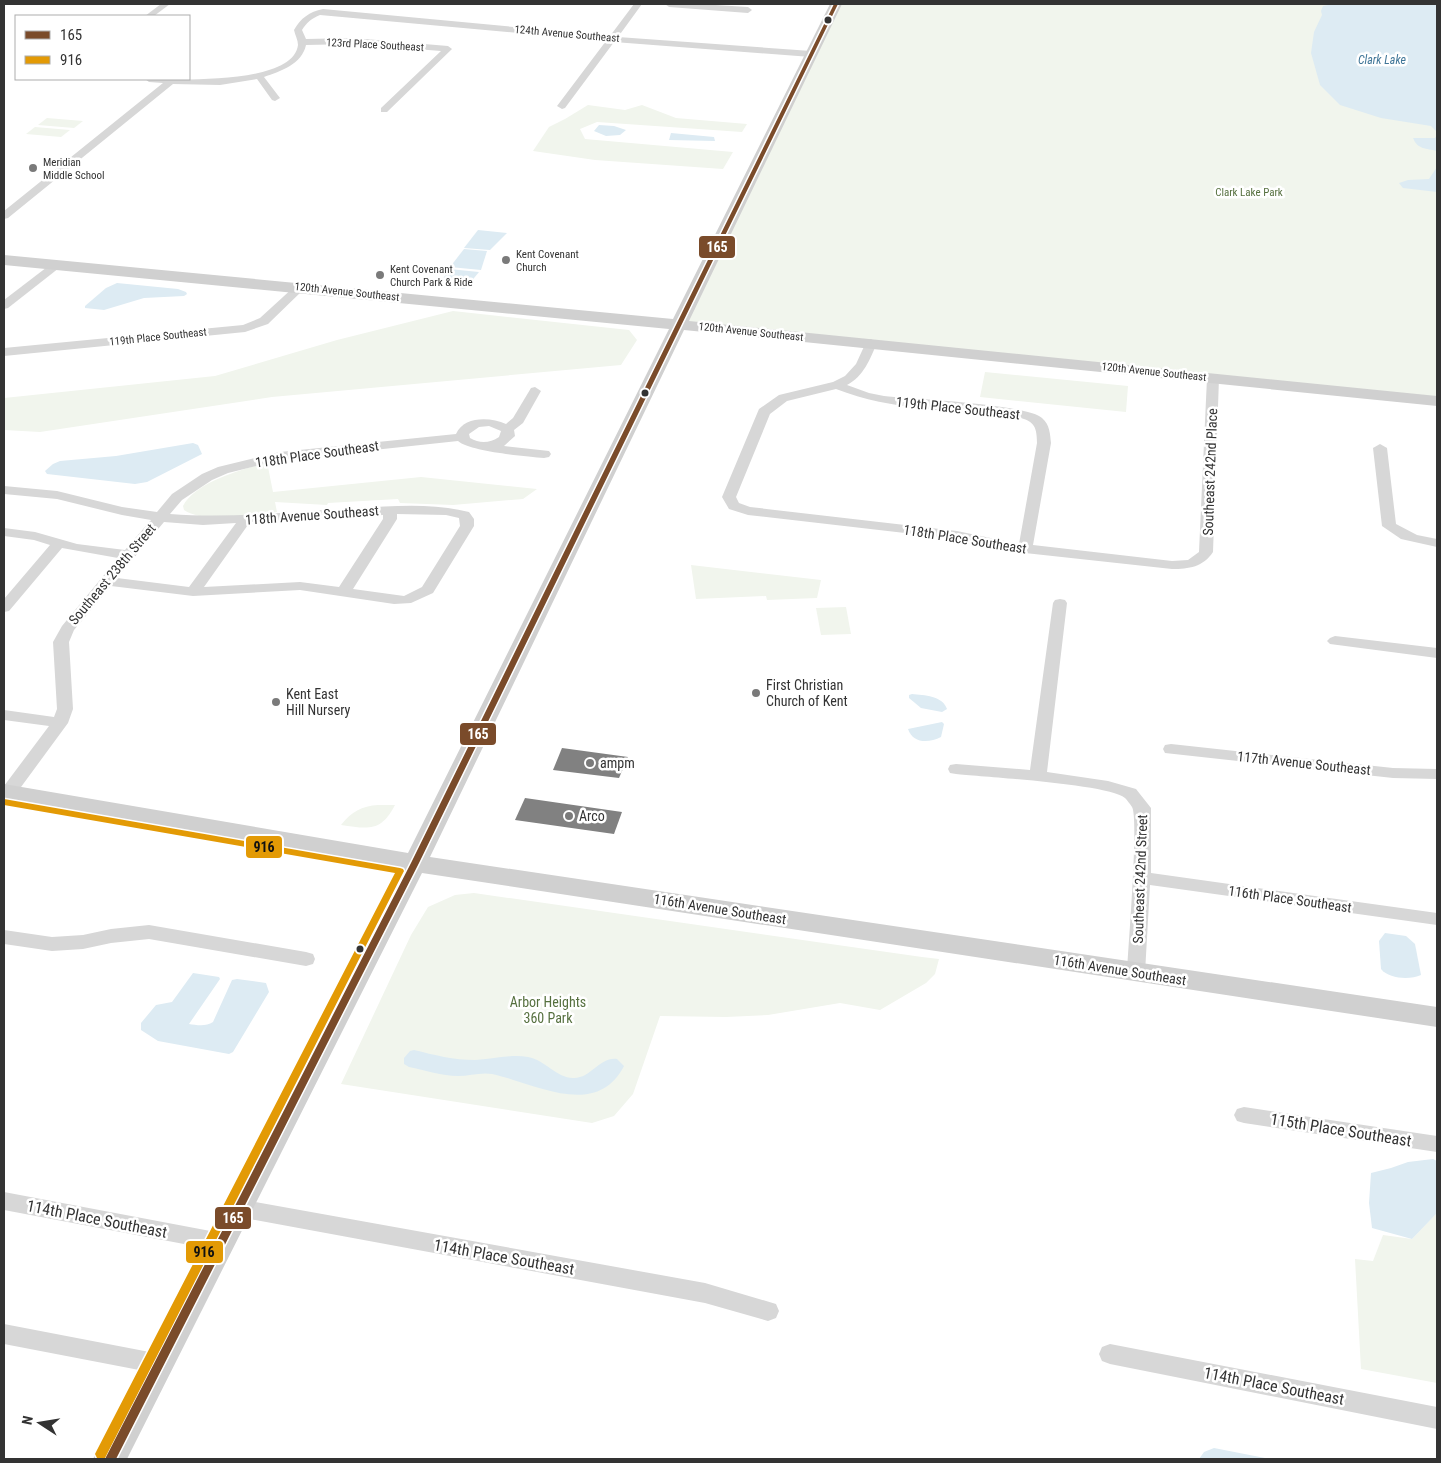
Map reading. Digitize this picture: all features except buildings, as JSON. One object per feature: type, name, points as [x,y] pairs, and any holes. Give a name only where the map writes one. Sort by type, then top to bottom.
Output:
[{"type":"main road","points":[[110,1459],[415,862],[836,4]]},
{"type":"main road","name":"120th Avenue Southeast","points":[[4,260],[678,324],[1437,401]]},
{"type":"main road","name":"116th Avenue Southeast","points":[[5,794],[415,862],[1136,973],[1437,1017]]},
{"type":"street","points":[[145,4],[165,4]]},
{"type":"street","points":[[150,15],[165,4]]},
{"type":"street","points":[[562,106],[638,4]]},
{"type":"street","points":[[669,4],[748,10]]},
{"type":"street","name":"124th Avenue Southeast","points":[[302,42],[298,30],[301,25],[312,14],[323,12],[812,54]]},
{"type":"street","name":"123rd Place Southeast","points":[[302,42],[353,41],[448,50],[384,110]]},
{"type":"street","points":[[160,80],[233,80],[259,76],[296,59],[301,51],[302,42]]},
{"type":"street","points":[[259,76],[275,98]]},
{"type":"street","points":[[4,216],[171,81]]},
{"type":"street","points":[[4,306],[54,266]]},
{"type":"street","name":"119th Place Southeast","points":[[4,352],[245,328],[264,321],[299,288]]},
{"type":"street","points":[[837,385],[848,379],[862,365],[871,343]]},
{"type":"street","name":"Southeast 242nd Place","points":[[1197,561],[1202,559],[1206,552],[1208,535],[1213,378]]},
{"type":"street","name":"119th Place Southeast","points":[[837,385],[865,396],[884,400],[1014,412],[1040,422],[1044,430],[1044,443],[1025,549]]},
{"type":"street","name":"118th Place Southeast","points":[[837,385],[783,398],[764,412],[729,497],[734,506],[748,511],[957,535],[993,544],[1025,549],[1172,565],[1188,564],[1197,561]]},
{"type":"street","points":[[490,446],[506,439],[508,436],[507,429],[518,420],[535,391]]},
{"type":"street","name":"118th Place Southeast","points":[[159,517],[177,497],[193,485],[207,477],[240,465],[280,456],[462,436],[465,429],[476,424],[491,422],[507,429]]},
{"type":"street","points":[[462,436],[464,440],[474,445],[544,454]]},
{"type":"street","points":[[1380,448],[1389,526],[1399,533],[1418,541],[1437,543]]},
{"type":"street","points":[[4,490],[58,495],[159,517]]},
{"type":"street","points":[[107,581],[193,592],[300,586],[343,593],[390,519],[390,510]]},
{"type":"street","name":"118th Avenue Southeast","points":[[159,517],[203,522],[328,512],[390,510],[446,511],[464,515],[467,520],[467,526],[428,590],[406,600],[343,593]]},
{"type":"street","name":"Southeast 238th Street","points":[[5,794],[60,723],[64,709],[61,642],[67,629],[159,517]]},
{"type":"street","points":[[193,592],[245,520]]},
{"type":"street","points":[[4,532],[35,536],[76,548],[128,554]]},
{"type":"street","points":[[4,608],[59,543]]},
{"type":"street","points":[[1038,776],[1060,603]]},
{"type":"street","points":[[1335,641],[1437,654]]},
{"type":"street","points":[[4,715],[60,723]]},
{"type":"street","name":"117th Avenue Southeast","points":[[1171,749],[1393,773],[1437,774]]},
{"type":"street","name":"Southeast 242nd Street","points":[[956,769],[1038,776],[1108,786],[1130,793],[1142,808],[1142,878],[1136,973]]},
{"type":"street","name":"116th Place Southeast","points":[[1142,878],[1437,919]]},
{"type":"street","points":[[4,937],[52,944],[83,942],[111,936],[149,932],[306,959]]},
{"type":"street","name":"115th Place Southeast","points":[[1244,1115],[1437,1144]]},
{"type":"street","name":"114th Place Southeast","points":[[4,1200],[221,1242]]},
{"type":"street","name":"114th Place Southeast","points":[[239,1208],[705,1294],[768,1311]]},
{"type":"street","points":[[4,1334],[160,1364]]},
{"type":"street","name":"114th Place Southeast","points":[[1110,1354],[1437,1418]]},
{"type":"green space","name":"Clark Lake Park","points":[[836,4],[1437,4],[1437,401],[678,325]]},
{"type":"green space","points":[[588,105],[625,110],[642,105],[676,118],[747,124],[742,132],[597,122],[580,129],[585,139],[733,152],[723,169],[595,160],[533,151],[549,127]]},
{"type":"green space","points":[[47,118],[83,121],[74,128],[38,125]]},
{"type":"green space","points":[[35,127],[70,130],[61,137],[26,134]]},
{"type":"green space","points":[[453,311],[629,330],[637,340],[621,365],[272,397],[40,432],[4,430],[4,398],[215,376],[337,340]]},
{"type":"green space","points":[[985,372],[1128,386],[1126,412],[980,397]]},
{"type":"green space","points":[[267,462],[273,492],[421,477],[537,489],[523,499],[453,505],[400,503],[398,499],[328,503],[327,505],[275,502],[277,512],[216,517],[193,514],[184,510],[183,506],[189,497],[209,483]]},
{"type":"green space","points":[[691,565],[821,580],[817,598],[767,600],[766,596],[696,599]]},
{"type":"green space","points":[[846,607],[851,634],[821,635],[816,608]]},
{"type":"green space","points":[[378,805],[395,805],[385,820],[379,824],[367,828],[341,825],[357,810]]},
{"type":"green space","name":"Arbor Heights 360 Park","points":[[474,893],[939,959],[935,974],[926,983],[880,1010],[840,1003],[768,1015],[726,1017],[660,1016],[633,1094],[614,1116],[592,1123],[341,1084],[411,935],[428,907],[455,895]]},
{"type":"green space","points":[[1437,1213],[1437,1383],[1361,1369],[1355,1259],[1373,1261],[1383,1235],[1412,1239]]},
{"type":"water","name":"Clark Lake","points":[[1333,4],[1437,4],[1437,132],[1431,126],[1381,118],[1340,105],[1320,85],[1311,53],[1314,32],[1322,15],[1323,6]]},
{"type":"water","points":[[599,125],[614,126],[626,130],[620,135],[606,136],[594,131]]},
{"type":"water","points":[[671,133],[714,137],[715,141],[669,140]]},
{"type":"water","points":[[1437,135],[1437,151],[1420,147],[1413,138],[1435,138]]},
{"type":"water","points":[[1437,167],[1437,192],[1403,188],[1399,183],[1408,180],[1429,179]]},
{"type":"water","points":[[478,230],[507,233],[490,250],[464,248]]},
{"type":"water","points":[[464,249],[487,251],[481,270],[450,267]]},
{"type":"water","points":[[449,269],[479,272],[465,289],[438,287]]},
{"type":"water","points":[[117,283],[178,289],[187,294],[184,296],[144,298],[104,310],[85,308],[106,288]]},
{"type":"water","points":[[193,443],[198,445],[202,454],[147,482],[135,484],[47,474],[45,471],[60,461],[116,456]]},
{"type":"water","points":[[912,694],[942,701],[947,709],[942,712],[921,708],[909,698],[909,695]]},
{"type":"water","points":[[942,722],[944,724],[941,737],[927,741],[917,740],[910,734],[908,729]]},
{"type":"water","points":[[1385,933],[1406,936],[1415,944],[1421,975],[1411,978],[1400,978],[1389,975],[1381,969],[1379,941]]},
{"type":"water","points":[[193,973],[219,977],[220,979],[189,1024],[195,1025],[213,1022],[232,980],[266,983],[269,992],[233,1052],[229,1054],[158,1041],[141,1030],[141,1023],[156,1005],[172,1002]]},
{"type":"water","points":[[414,1050],[467,1060],[508,1056],[528,1057],[562,1075],[573,1078],[585,1075],[600,1064],[611,1059],[617,1059],[624,1066],[612,1082],[598,1091],[581,1095],[564,1094],[492,1074],[452,1076],[409,1067],[404,1064],[404,1058],[410,1051]]},
{"type":"water","points":[[1433,1159],[1437,1161],[1437,1213],[1412,1239],[1372,1228],[1369,1203],[1371,1173],[1408,1162]]},
{"type":"water","points":[[1214,1448],[1273,1459],[1199,1459],[1204,1452]]},
{"type":"transit line","name":"165","points":[[110,1459],[415,863],[836,4]]},
{"type":"transit line","name":"916","points":[[4,802],[400,871],[101,1454]]},
{"type":"place","name":"Meridian Middle School","points":[[33,168]]},
{"type":"place","name":"Kent Covenant Church","points":[[506,260]]},
{"type":"place","name":"Kent Covenant Church Park & Ride","points":[[380,275]]},
{"type":"place","name":"First Christian Church of Kent","points":[[756,693]]},
{"type":"place","name":"Kent East Hill Nursery","points":[[276,702]]},
{"type":"place","name":"ampm","points":[[590,763]]},
{"type":"place","name":"Arco","points":[[569,816]]}]
